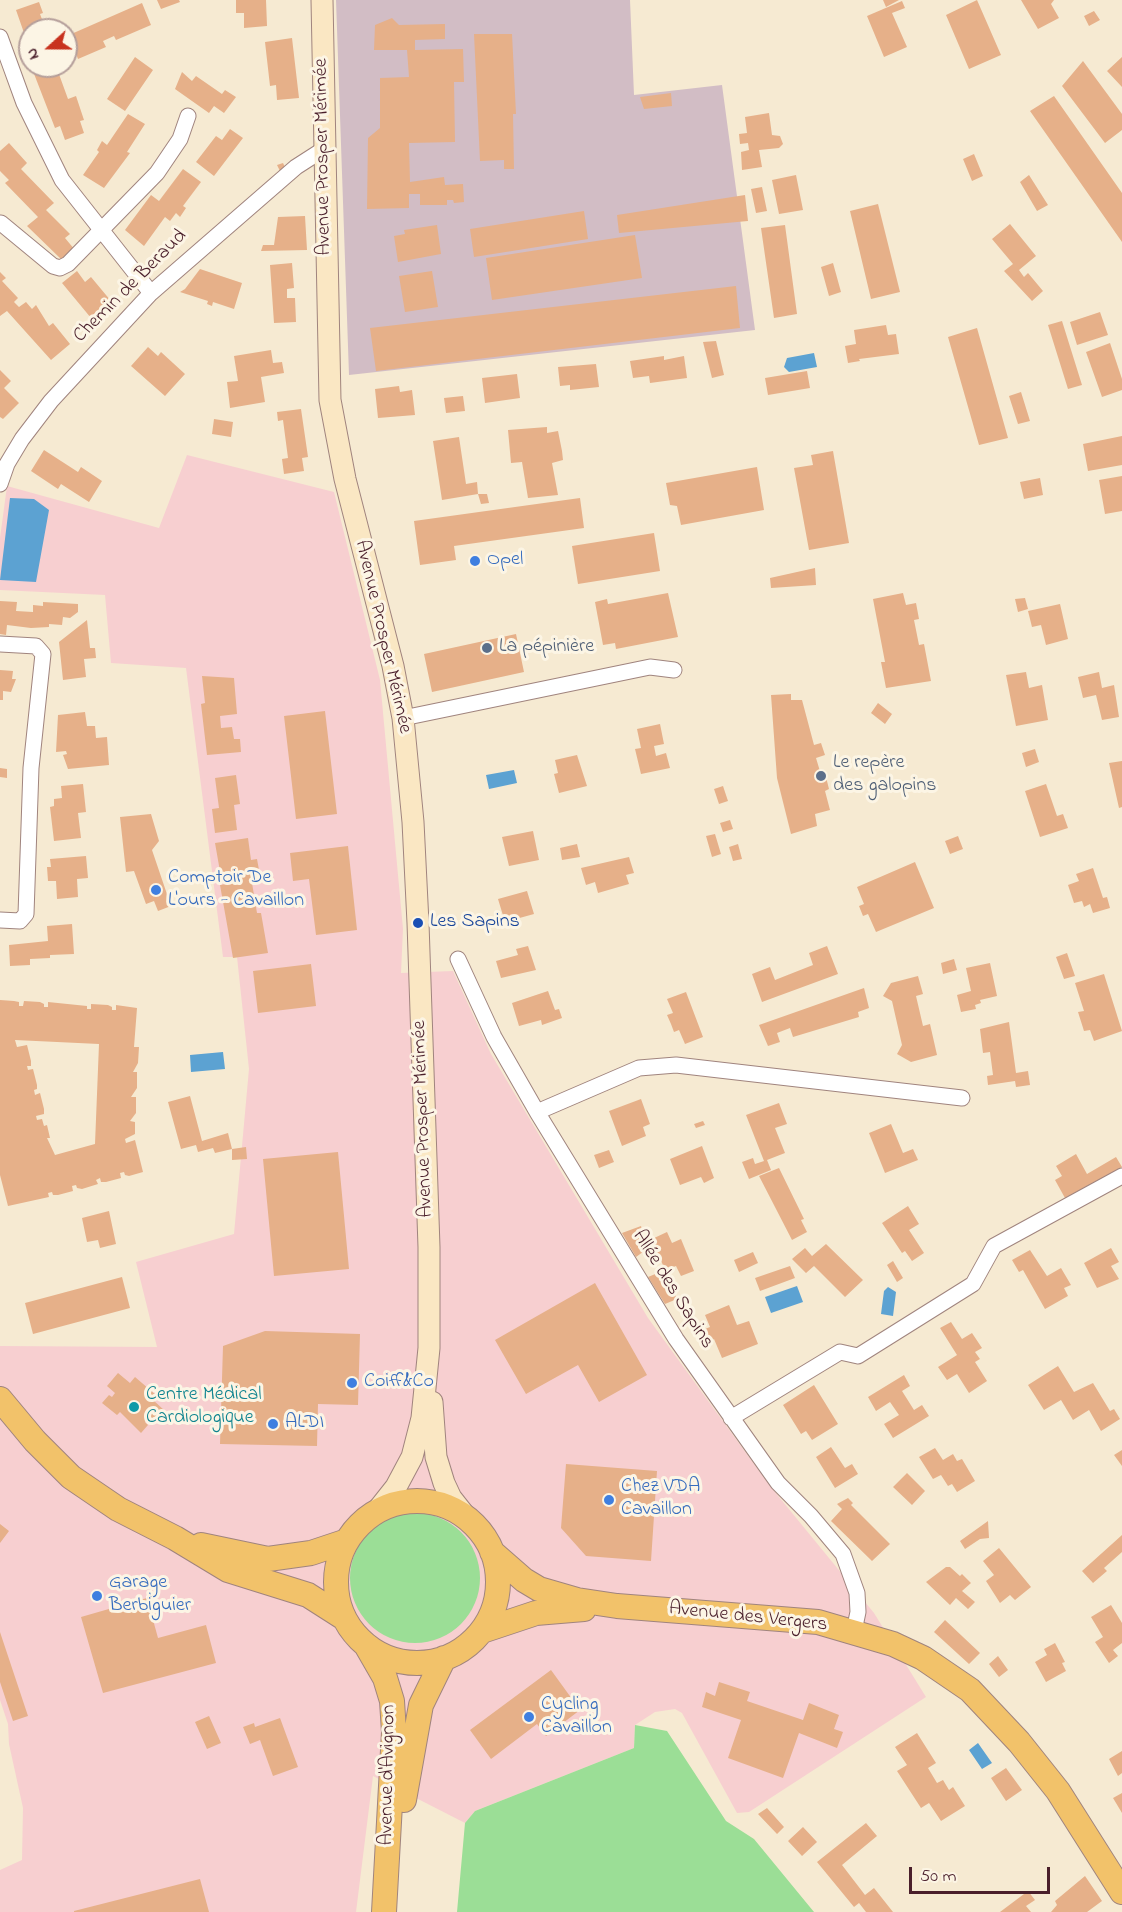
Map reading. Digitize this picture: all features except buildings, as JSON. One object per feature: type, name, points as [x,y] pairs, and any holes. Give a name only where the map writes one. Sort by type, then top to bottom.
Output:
[{"type":"main road","name":"Avenue Prosper Mérimée","points":[[322,0],[330,400],[345,479],[393,666],[409,764],[417,894],[429,1247],[429,1348],[436,1457],[451,1498],[466,1517]]},
{"type":"main road","name":"Avenue Prosper Mérimée","points":[[377,1511],[396,1487],[412,1457],[422,1419],[429,1348]]},
{"type":"main road","points":[[0,1399],[35,1441],[71,1477],[118,1509],[175,1538],[228,1570],[308,1596],[344,1618],[366,1645],[395,1660],[428,1662],[444,1658],[471,1643],[482,1631],[496,1601],[497,1568],[492,1552],[485,1539],[466,1517],[453,1509],[422,1501],[407,1501],[377,1511],[355,1529],[347,1540],[338,1563],[336,1587],[344,1618]]},
{"type":"main road","points":[[175,1538],[268,1559],[311,1553],[347,1540]]},
{"type":"main road","name":"Avenue des Vergers","points":[[492,1552],[524,1580],[539,1589],[578,1600],[617,1606],[818,1622],[854,1631],[923,1658],[960,1682],[993,1712],[1058,1791],[1122,1892]]},
{"type":"main road","name":"Avenue des Vergers","points":[[482,1631],[536,1613],[617,1606]]},
{"type":"main road","name":"Avenue d'Avignon","points":[[366,1645],[385,1678],[392,1701],[394,1732],[384,1912]]},
{"type":"main road","name":"Avenue d'Avignon","points":[[384,1912],[414,1732],[421,1705],[444,1658]]},
{"type":"street","points":[[0,37],[24,103],[62,180],[151,293]]},
{"type":"street","points":[[1,223],[53,266],[60,268],[68,264],[157,173],[180,139],[188,116]]},
{"type":"street","name":"Chemin de Beraud","points":[[0,484],[7,464],[22,439],[51,401],[151,293],[287,174],[324,149]]},
{"type":"street","points":[[0,644],[36,646],[42,654],[31,768],[26,914],[20,921],[0,920]]},
{"type":"street","points":[[403,718],[650,667],[674,670]]},
{"type":"street","name":"Allée des Sapins","points":[[458,959],[494,1037],[537,1112],[676,1339],[778,1483],[811,1516],[843,1554],[857,1593],[858,1612],[854,1631]]},
{"type":"street","points":[[537,1112],[639,1068],[676,1065],[962,1098]]},
{"type":"street","points":[[731,1418],[840,1352],[858,1356],[973,1284],[994,1246],[1122,1176]]},
{"type":"shaded area","points":[[336,0],[630,0],[634,95],[722,85],[755,330],[349,375]]},
{"type":"shaded area","points":[[187,455],[334,492],[380,680],[403,929],[401,973],[453,971],[491,1054],[648,1318],[770,1486],[874,1613],[926,1697],[749,1812],[737,1813],[682,1713],[675,1709],[655,1712],[635,1725],[634,1748],[475,1811],[465,1823],[373,1776],[356,1912],[0,1912],[0,1870],[22,1860],[23,1808],[9,1744],[8,1724],[0,1700],[0,1346],[157,1347],[136,1262],[234,1234],[249,1069],[237,957],[223,957],[186,668],[111,663],[105,595],[0,590],[0,538],[7,486],[159,528]]},
{"type":"green space","points":[[415,1513],[440,1518],[461,1532],[475,1553],[480,1578],[475,1603],[461,1624],[440,1638],[415,1643],[390,1638],[369,1624],[355,1603],[350,1578],[355,1553],[369,1532],[390,1518]]},
{"type":"green space","points":[[635,1725],[667,1731],[726,1821],[754,1839],[814,1912],[457,1912],[465,1823],[475,1811],[634,1748]]},
{"type":"water","points":[[814,353],[817,367],[789,372],[784,367],[787,358]]},
{"type":"water","points":[[10,498],[34,499],[49,510],[36,582],[0,580]]},
{"type":"water","points":[[514,770],[517,783],[489,789],[486,775]]},
{"type":"water","points":[[223,1052],[225,1069],[191,1072],[190,1055]]},
{"type":"water","points":[[797,1286],[803,1302],[771,1313],[765,1297]]},
{"type":"water","points":[[888,1287],[896,1292],[893,1316],[881,1314],[884,1291]]},
{"type":"water","points":[[978,1743],[992,1763],[982,1769],[969,1750]]},
{"type":"place","name":"Opel","points":[[475,561]]},
{"type":"place","name":"La pépinière","points":[[487,648]]},
{"type":"place","name":"Le repère des galopins","points":[[821,776]]},
{"type":"place","name":"Comptoir De L'ours - Cavaillon","points":[[156,890]]},
{"type":"place","name":"Les Sapins","points":[[418,923]]},
{"type":"place","name":"Coiff&Co","points":[[352,1383]]},
{"type":"place","name":"Centre Médical Cardiologique","points":[[134,1407]]},
{"type":"place","name":"ALDI","points":[[273,1424]]},
{"type":"place","name":"Chez VDA Cavaillon","points":[[609,1500]]},
{"type":"place","name":"Garage Berbiguier","points":[[97,1596]]},
{"type":"place","name":"Cycling Cavaillon","points":[[529,1717]]}]
